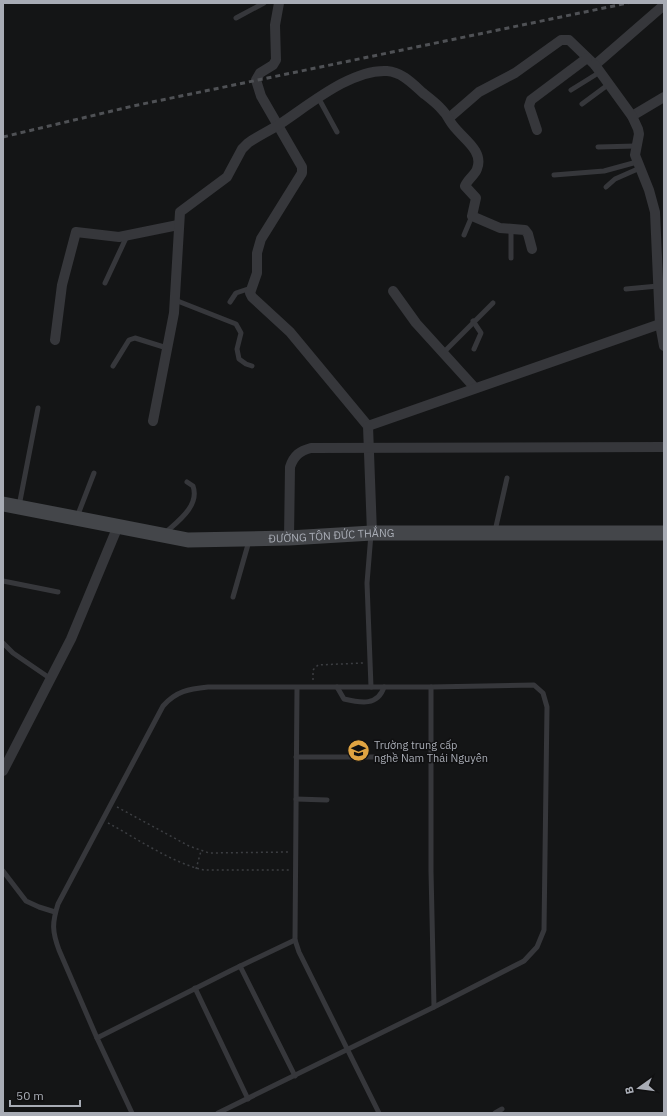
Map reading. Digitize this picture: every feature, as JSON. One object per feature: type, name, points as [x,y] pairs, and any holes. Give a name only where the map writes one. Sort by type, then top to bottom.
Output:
[{"type":"main road","name":"ĐƯỜNG TÔN ĐỨC THẮNG","points":[[3,504],[188,540],[289,538],[372,533],[664,532]]},
{"type":"street","points":[[276,4],[276,60],[274,65],[260,73],[256,80],[261,96],[277,126],[300,163],[302,172],[261,239],[257,254],[257,272],[251,288],[251,295],[290,332],[368,426],[372,533]]},
{"type":"street","points":[[536,130],[529,106],[531,100],[594,65],[664,5]]},
{"type":"street","points":[[449,118],[479,92],[514,73],[561,40],[569,40],[594,65],[632,116],[639,134],[635,155],[649,190],[655,212],[660,324],[664,346]]},
{"type":"street","points":[[153,421],[175,300],[178,217],[183,208],[227,177],[242,149],[248,143],[354,78],[378,71],[388,71],[407,79],[441,108],[457,131],[474,148],[478,155],[479,163],[477,169],[465,186],[476,198],[472,216],[500,228],[525,230],[532,249]]},
{"type":"street","points":[[632,116],[664,97]]},
{"type":"street","points":[[55,340],[62,285],[75,234],[80,231],[119,237],[178,225]]},
{"type":"street","points":[[392,291],[416,323],[475,388]]},
{"type":"street","points":[[368,426],[660,324]]},
{"type":"street","points":[[289,538],[290,466],[293,458],[297,454],[311,448],[369,446],[664,446]]},
{"type":"street","points":[[3,771],[81,619],[118,526]]},
{"type":"lane","points":[[236,18],[264,3]]},
{"type":"lane","points":[[571,90],[594,65]]},
{"type":"lane","points":[[582,104],[609,84]]},
{"type":"lane","points":[[319,99],[337,132]]},
{"type":"lane","points":[[598,147],[636,146]]},
{"type":"lane","points":[[554,175],[604,171],[638,165]]},
{"type":"lane","points":[[606,187],[615,179],[638,165]]},
{"type":"lane","points":[[464,235],[472,216]]},
{"type":"lane","points":[[511,229],[511,258]]},
{"type":"lane","points":[[105,283],[127,236]]},
{"type":"lane","points":[[626,289],[658,286]]},
{"type":"lane","points":[[230,302],[236,293],[251,288]]},
{"type":"lane","points":[[175,300],[236,324],[241,333],[237,349],[239,358],[246,364],[252,366]]},
{"type":"lane","points":[[443,353],[493,303]]},
{"type":"lane","points":[[474,321],[481,333],[474,349]]},
{"type":"lane","points":[[113,366],[129,340],[135,338],[167,348]]},
{"type":"lane","points":[[19,507],[38,408]]},
{"type":"lane","points":[[76,518],[94,473]]},
{"type":"lane","points":[[495,533],[507,478]]},
{"type":"lane","points":[[163,535],[187,513],[194,498],[193,486],[187,482]]},
{"type":"lane","points":[[371,687],[367,582],[372,533]]},
{"type":"lane","points":[[233,597],[250,538]]},
{"type":"lane","points":[[3,581],[58,592]]},
{"type":"lane","points":[[4,644],[13,653],[51,679]]},
{"type":"lane","points":[[132,1113],[54,936],[53,923],[58,904],[163,706],[176,694],[188,689],[208,687],[314,688],[534,685],[543,693],[547,707],[544,930],[537,947],[524,961],[218,1113]]},
{"type":"lane","points":[[431,686],[431,887],[434,1007]]},
{"type":"lane","points":[[337,687],[344,699],[360,702],[378,698],[384,687]]},
{"type":"lane","points":[[297,688],[296,940],[299,952],[379,1113]]},
{"type":"lane","points":[[296,757],[374,757]]},
{"type":"lane","points":[[296,799],[327,800]]},
{"type":"lane","points":[[3,872],[26,901],[55,912]]},
{"type":"lane","points":[[98,1038],[195,988],[296,940]]},
{"type":"lane","points":[[240,966],[295,1076]]},
{"type":"lane","points":[[195,988],[248,1099]]},
{"type":"lane","points":[[495,1113],[502,1109]]},
{"type":"path","points":[[314,688],[313,670],[318,665],[339,662],[370,663]]},
{"type":"path","points":[[112,804],[209,853],[296,853]]},
{"type":"path","points":[[103,820],[178,861],[196,869],[296,870]]},
{"type":"path","points":[[196,869],[201,850]]},
{"type":"railway","points":[[3,137],[133,106],[628,3]]},
{"type":"place","name":"Trường trung cấp nghề Nam Thái Nguyên","points":[[359,751]]}]
